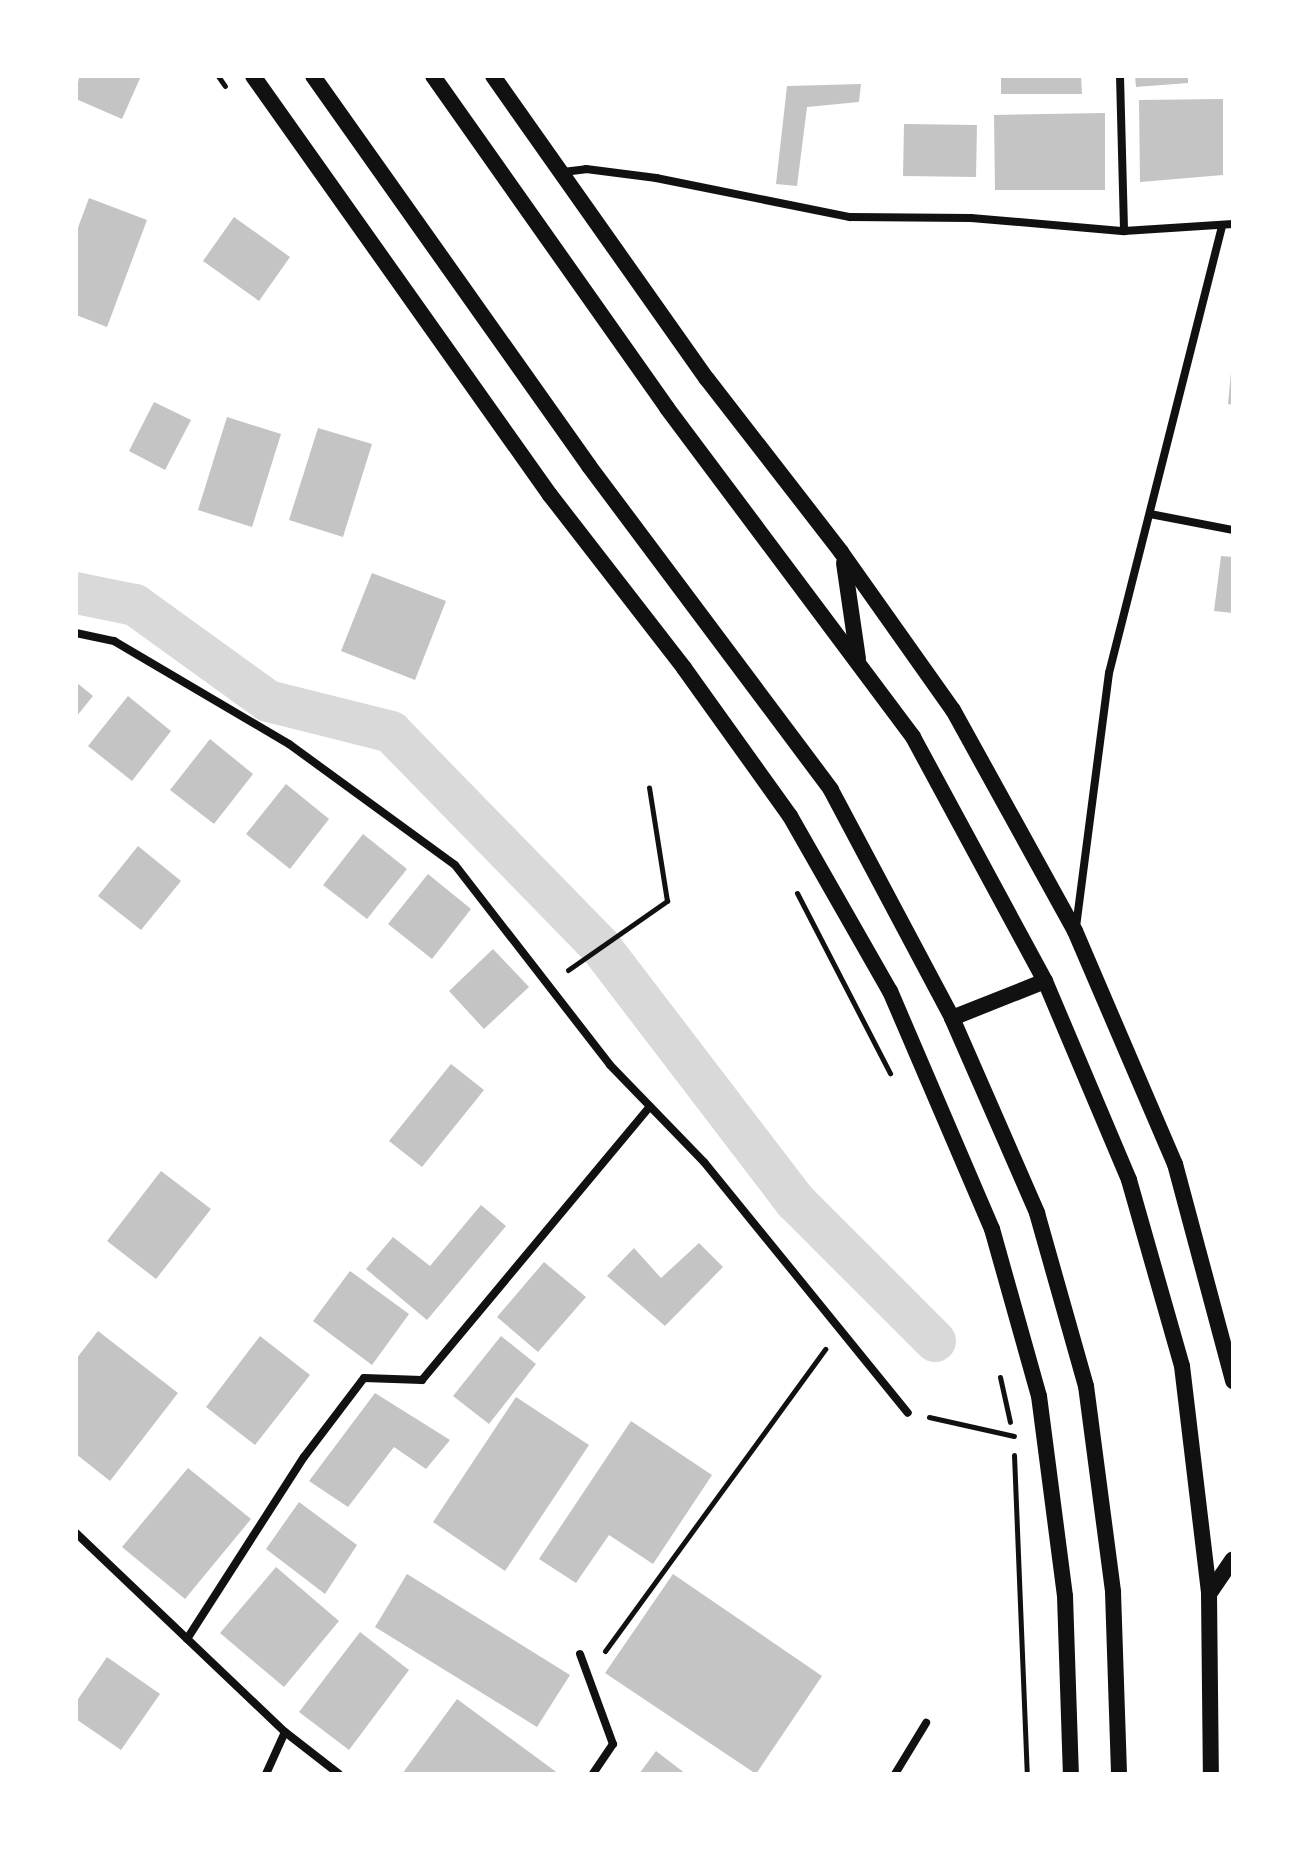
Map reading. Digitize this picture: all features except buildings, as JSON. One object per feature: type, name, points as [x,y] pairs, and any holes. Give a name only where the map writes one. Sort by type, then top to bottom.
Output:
[{"type":"main road","points":[[253,76],[550,495],[790,816],[890,991],[992,1229],[1039,1396],[1065,1596],[1071,1774]]},
{"type":"main road","points":[[313,76],[589,466],[831,790],[952,1018],[1037,1213],[1086,1386],[1113,1592],[1119,1774]]},
{"type":"main road","points":[[433,76],[667,408],[859,660],[913,737],[1045,981],[1129,1180],[1182,1366],[1209,1594],[1211,1774]]},
{"type":"main road","points":[[493,76],[707,379],[841,552],[953,710],[1075,931],[1175,1164],[1233,1381]]},
{"type":"main road","points":[[841,552],[859,660]]},
{"type":"main road","points":[[952,1018],[1045,981]]},
{"type":"main road","points":[[1209,1594],[1233,1559]]},
{"type":"street","points":[[1120,76],[1124,231]]},
{"type":"street","points":[[563,172],[586,169],[656,178],[850,217],[971,218],[1124,231],[1222,228],[1233,224]]},
{"type":"street","points":[[1075,931],[1109,673],[1222,228]]},
{"type":"street","points":[[1150,514],[1233,530]]},
{"type":"street","points":[[76,633],[114,641],[289,744],[455,865],[610,1065],[704,1162],[908,1413]]},
{"type":"street","points":[[187,1639],[304,1457],[364,1378],[422,1380],[650,1106]]},
{"type":"street","points":[[76,1533],[285,1732],[339,1774]]},
{"type":"street","points":[[580,1654],[613,1744],[593,1774]]},
{"type":"street","points":[[895,1774],[926,1723]]},
{"type":"street","points":[[266,1774],[285,1732]]},
{"type":"path","points":[[218,76],[234,98]]},
{"type":"path","points":[[581,960],[667,901],[649,787]]},
{"type":"path","points":[[790,879],[898,1088]]},
{"type":"path","points":[[588,1675],[840,1329]]},
{"type":"path","points":[[997,1362],[1014,1436],[1027,1774]]},
{"type":"path","points":[[908,1413],[1014,1436]]},
{"type":"waterway","points":[[76,593],[135,605],[268,701],[391,732],[600,946],[795,1201],[935,1341]]}]
